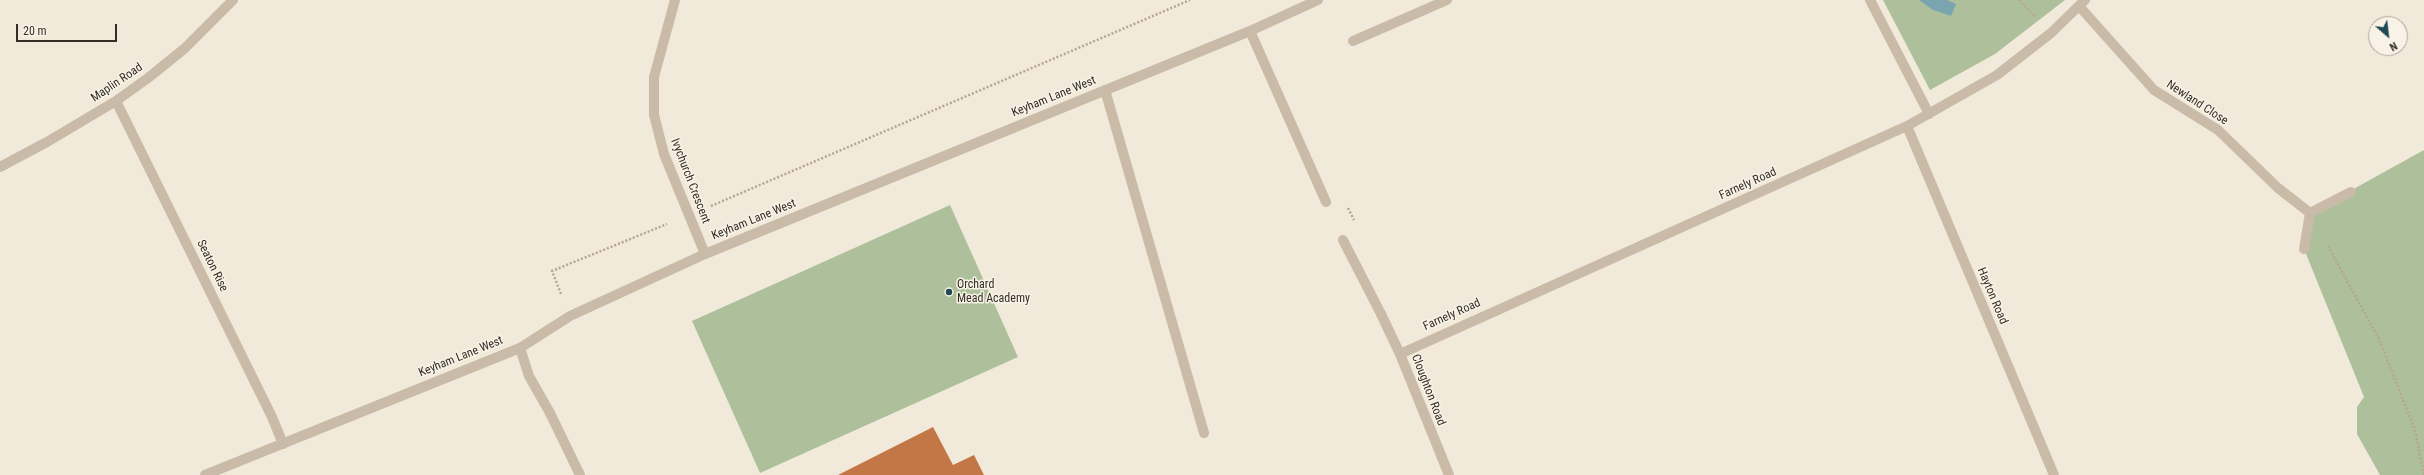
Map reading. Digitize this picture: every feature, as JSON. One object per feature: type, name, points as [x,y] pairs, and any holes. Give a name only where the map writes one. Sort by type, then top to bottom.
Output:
[{"type":"street","name":"Maplin Road","points":[[0,167],[47,142],[116,101],[184,48],[233,0]]},
{"type":"street","name":"Ivychurch Crescent","points":[[675,0],[657,59],[653,95],[654,115],[664,154],[705,254]]},
{"type":"street","name":"Keyham Lane West","points":[[205,475],[520,348],[570,316],[705,254],[1250,31],[1318,0]]},
{"type":"street","points":[[1870,0],[1929,114]]},
{"type":"street","points":[[1353,41],[1441,1]]},
{"type":"street","name":"Farnely Road","points":[[1400,354],[1907,126],[1997,74],[2051,33],[2082,3]]},
{"type":"street","name":"Newland Close","points":[[2082,3],[2154,90],[2218,130],[2278,188],[2310,213]]},
{"type":"street","points":[[1250,31],[1326,202]]},
{"type":"street","points":[[1104,90],[1204,433]]},
{"type":"street","name":"Seaton Rise","points":[[116,101],[272,417],[283,444]]},
{"type":"street","name":"Hayton Road","points":[[1907,126],[2054,475]]},
{"type":"street","points":[[2304,249],[2310,213],[2351,192]]},
{"type":"street","name":"Cloughton Road","points":[[1343,240],[1400,354],[1449,475]]},
{"type":"street","points":[[520,348],[530,376],[580,475]]},
{"type":"path","points":[[570,316],[552,272],[689,215],[1190,0]]},
{"type":"path","points":[[2310,213],[2379,339],[2414,430],[2424,475]]},
{"type":"green space","points":[[1883,0],[2065,0],[1995,54],[1930,90]]},
{"type":"green space","points":[[2424,150],[2424,475],[2380,475],[2357,434],[2357,407],[2364,397],[2304,249],[2310,213]]},
{"type":"green space","points":[[950,205],[1018,357],[760,473],[692,321]]},
{"type":"water","points":[[1919,0],[1947,0],[1956,4],[1951,16],[1933,10]]},
{"type":"building","points":[[933,427],[953,465],[974,455],[984,475],[838,475]]},
{"type":"place","name":"Orchard Mead Academy","points":[[949,292]]}]
